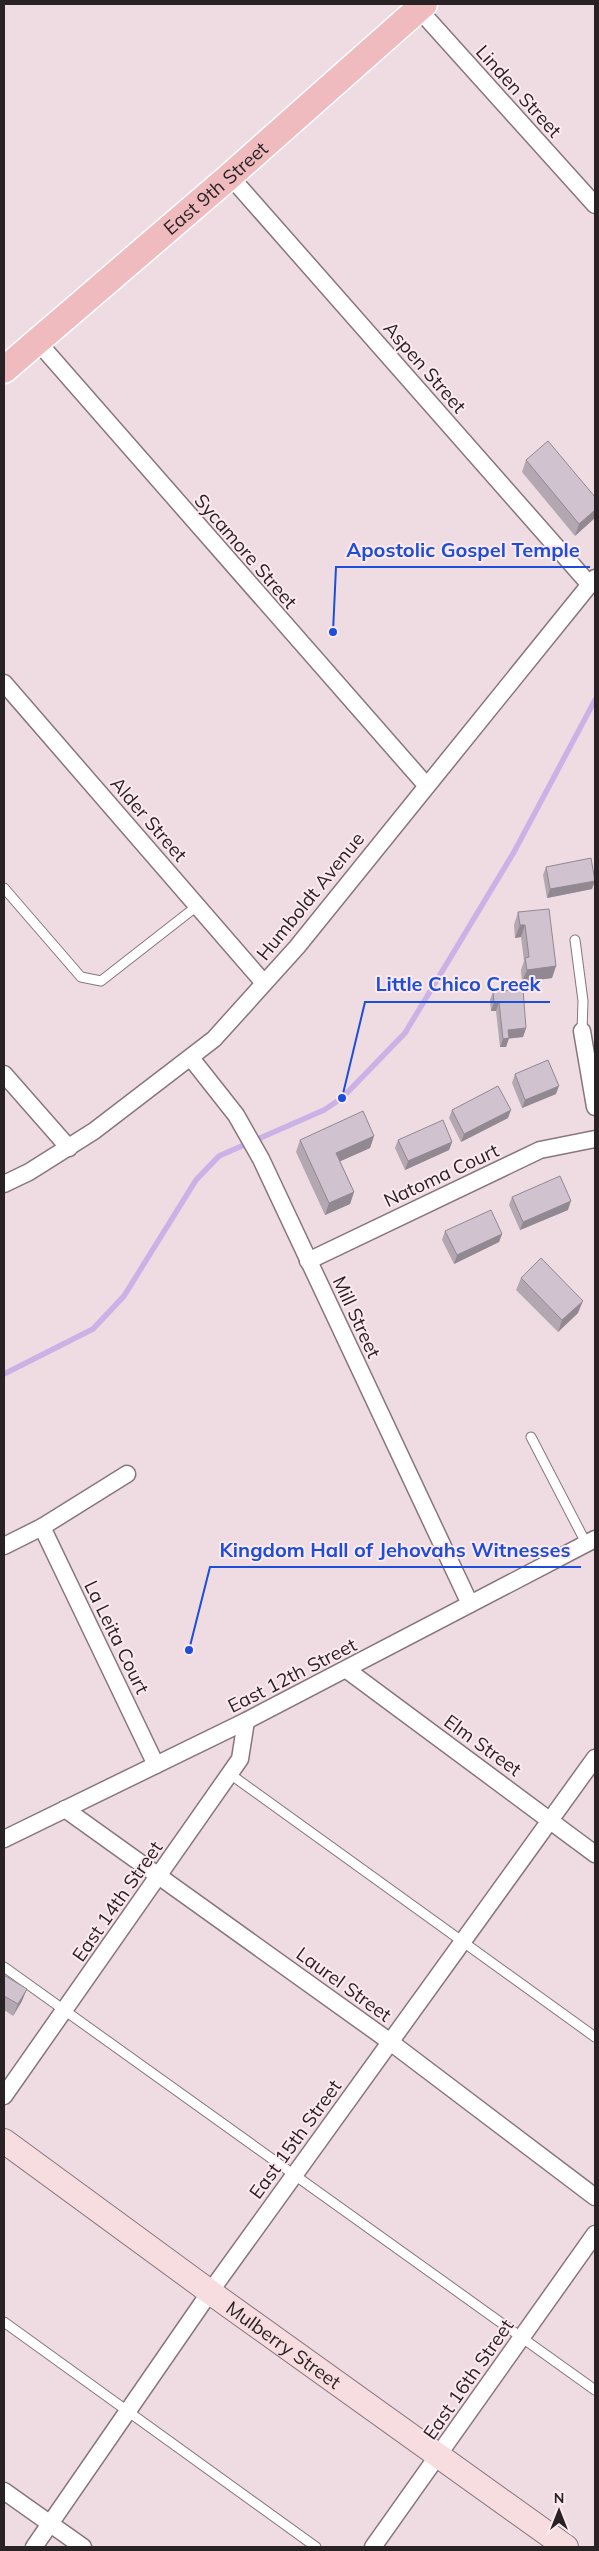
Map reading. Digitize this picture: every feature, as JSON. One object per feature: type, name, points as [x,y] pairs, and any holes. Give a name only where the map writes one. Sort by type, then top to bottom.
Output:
[{"type":"main road","name":"East 9th Street","points":[[4,370],[230,176],[419,5]]},
{"type":"street","name":"Linden Street","points":[[419,5],[593,198]]},
{"type":"street","name":"Aspen Street","points":[[230,176],[592,581]]},
{"type":"street","name":"Sycamore Street","points":[[38,341],[426,785]]},
{"type":"street","name":"Humboldt Avenue","points":[[4,1184],[29,1172],[69,1148],[191,1058],[214,1038],[297,947],[592,581]]},
{"type":"street","name":"Alder Street","points":[[4,682],[264,983]]},
{"type":"street","points":[[582,1031],[595,1107]]},
{"type":"street","name":"Mill Street","points":[[191,1058],[236,1114],[261,1159],[470,1604]]},
{"type":"street","points":[[4,1074],[69,1148]]},
{"type":"street","name":"Natoma Court","points":[[308,1261],[540,1150],[595,1139]]},
{"type":"street","points":[[4,1546],[42,1527],[127,1474]]},
{"type":"street","name":"La Leita Court","points":[[42,1527],[156,1765]]},
{"type":"street","name":"East 12th Street","points":[[4,1839],[347,1670],[590,1541]]},
{"type":"street","name":"Elm Street","points":[[347,1670],[595,1854]]},
{"type":"street","name":"East 14th Street","points":[[4,2096],[160,1876],[240,1759],[246,1721]]},
{"type":"street","name":"East 15th Street","points":[[34,2547],[210,2292],[389,2041],[595,1758]]},
{"type":"street","name":"Laurel Street","points":[[64,1809],[389,2041],[595,2197]]},
{"type":"street","name":"Mulberry Street","points":[[4,2141],[210,2292],[566,2547]]},
{"type":"street","name":"East 16th Street","points":[[374,2547],[595,2234]]},
{"type":"street","points":[[4,2491],[83,2547]]},
{"type":"lane","points":[[4,888],[81,977],[101,981],[198,906]]},
{"type":"lane","points":[[575,940],[583,1000],[582,1031]]},
{"type":"lane","points":[[531,1437],[590,1541]]},
{"type":"lane","points":[[230,1774],[595,2037]]},
{"type":"lane","points":[[4,1967],[595,2390]]},
{"type":"lane","points":[[4,2322],[316,2547]]},
{"type":"building","points":[[548,441],[595,497],[595,510],[579,524],[526,460]]},
{"type":"building","points":[[591,858],[595,881],[550,889],[546,867]]},
{"type":"building","points":[[549,909],[556,966],[527,970],[525,958],[529,957],[525,925],[520,925],[518,912]]},
{"type":"building","points":[[523,989],[526,1028],[508,1030],[509,1038],[503,1039],[499,1002],[494,1003],[493,992]]},
{"type":"building","points":[[548,1060],[559,1086],[525,1100],[515,1074]]},
{"type":"building","points":[[498,1086],[511,1110],[464,1134],[452,1110]]},
{"type":"building","points":[[363,1111],[374,1136],[336,1153],[354,1192],[329,1203],[300,1140]]},
{"type":"building","points":[[443,1120],[452,1142],[408,1161],[398,1140]]},
{"type":"building","points":[[560,1176],[571,1201],[523,1222],[512,1197]]},
{"type":"building","points":[[491,1210],[502,1234],[457,1255],[445,1231]]},
{"type":"building","points":[[541,1258],[583,1301],[562,1320],[521,1278]]},
{"type":"building","points":[[4,1975],[27,1989],[18,2004],[4,1996]]},
{"type":"waterway","points":[[4,1374],[93,1329],[124,1296],[196,1180],[219,1156],[324,1110],[342,1098],[405,1033],[514,852],[595,700]]},
{"type":"place","name":"Apostolic Gospel Temple","points":[[333,632]]},
{"type":"place","name":"Little Chico Creek","points":[[342,1098]]},
{"type":"place","name":"Kingdom Hall of Jehovahs Witnesses","points":[[189,1650]]}]
